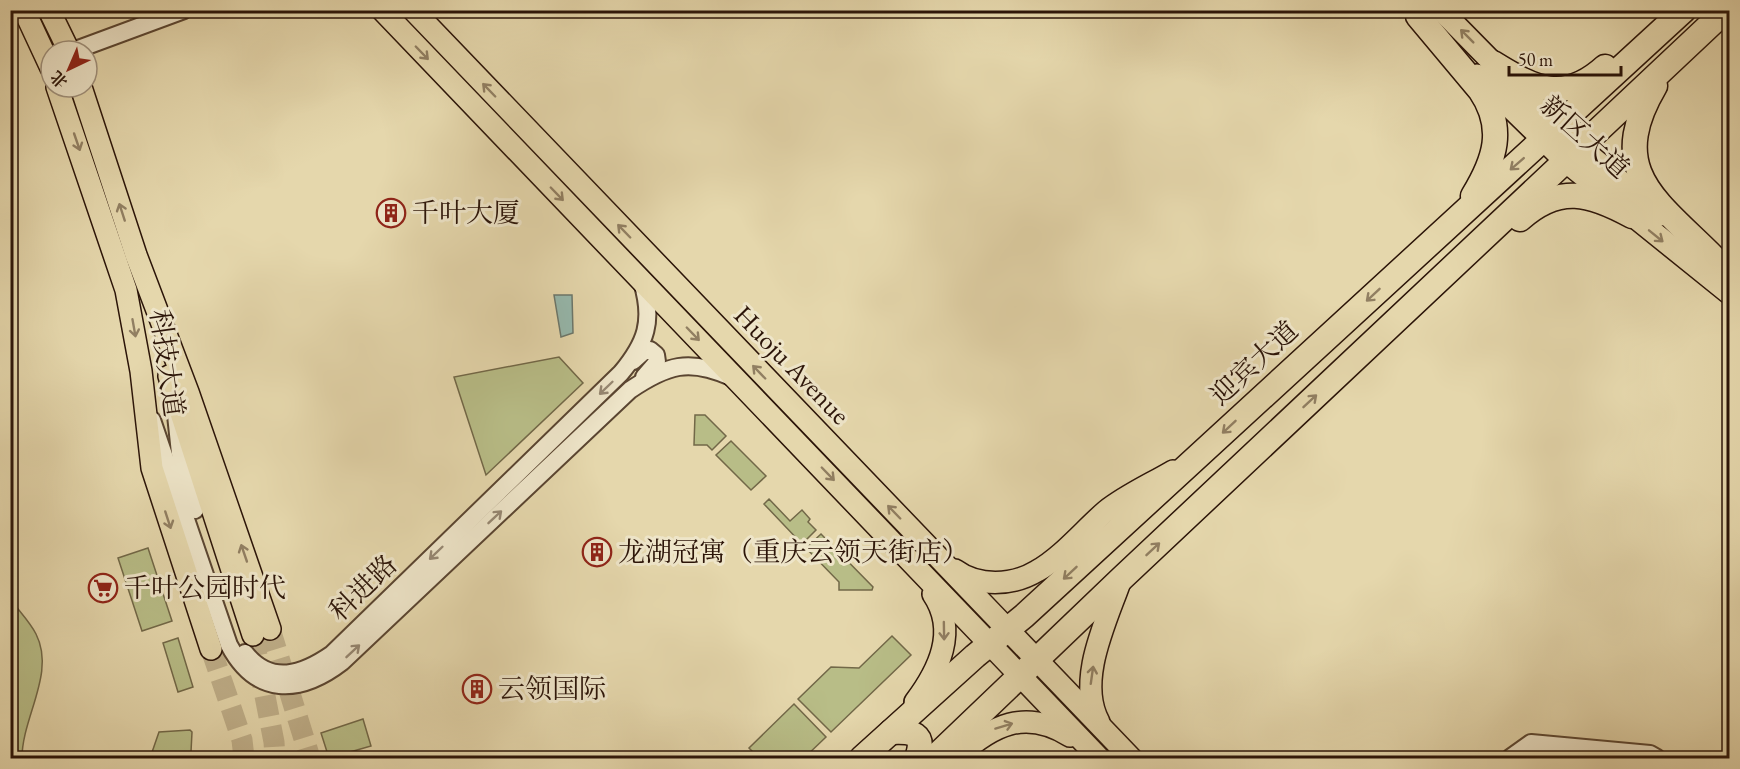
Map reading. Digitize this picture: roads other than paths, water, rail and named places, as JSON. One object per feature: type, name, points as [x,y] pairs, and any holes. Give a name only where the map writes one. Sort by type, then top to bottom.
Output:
[{"type":"highway","points":[[1493,63],[1516,78],[1541,88],[1578,86],[1594,76],[1667,10]]},
{"type":"highway","name":"迎宾大道","points":[[862,759],[1192,461],[1684,10]]},
{"type":"highway","points":[[934,759],[1121,579],[1726,10]]},
{"type":"highway","points":[[1416,13],[1480,90],[1493,115],[1495,143],[1491,160],[1486,174],[1465,210]]},
{"type":"highway","points":[[1668,64],[1640,114],[1634,135],[1635,160],[1644,184],[1651,194],[1721,264]]},
{"type":"highway","points":[[1461,258],[1496,242],[1535,206],[1550,200],[1569,196],[1591,197],[1632,216]]},
{"type":"highway","points":[[1121,579],[1107,571],[1105,564],[1108,558],[1146,518],[1192,461]]},
{"type":"highway","points":[[891,732],[912,732],[917,736],[920,750],[917,759]]},
{"type":"main road","points":[[24,10],[39,40]]},
{"type":"main road","points":[[49,10],[65,39]]},
{"type":"main road","name":"Huoju Avenue","points":[[382,10],[910,561],[998,637],[1029,669],[1104,730],[1131,759]]},
{"type":"main road","name":"Huoju Avenue","points":[[413,10],[934,555],[998,637]]},
{"type":"main road","name":"新区大道","points":[[1442,10],[1493,63],[1550,134]]},
{"type":"main road","name":"新区大道","points":[[1416,13],[1572,154],[1632,216],[1730,294]]},
{"type":"main road","name":"科技大道","points":[[61,99],[126,290],[144,396],[152,468],[211,649]]},
{"type":"main road","name":"科技大道","points":[[85,99],[136,255],[188,392],[261,632],[175,397]]},
{"type":"main road","name":"新区大道","points":[[1572,154],[1721,264]]},
{"type":"main road","points":[[136,255],[175,397]]},
{"type":"main road","points":[[934,555],[960,573],[978,581],[1002,582],[1021,578],[1038,571],[1108,510],[1192,461]]},
{"type":"main road","points":[[891,732],[931,681],[940,662],[944,640],[944,615],[937,600],[910,561]]},
{"type":"main road","points":[[1104,730],[1092,706],[1090,690],[1095,657],[1121,579]]},
{"type":"main road","name":"Huoju Avenue","points":[[1029,669],[1092,752]]},
{"type":"main road","points":[[956,759],[998,727],[1022,722],[1045,724],[1057,728],[1092,752]]},
{"type":"street","points":[[99,41],[184,10]]},
{"type":"street","name":"科进路","points":[[175,397],[178,450],[184,478],[238,641],[257,664],[275,673],[287,674],[309,668],[332,654],[603,392],[628,365],[639,347],[648,316],[647,298],[641,281]]},
{"type":"street","points":[[144,396],[229,645],[241,664],[255,677],[273,685],[287,686],[311,681],[342,662],[652,369],[657,358],[654,352],[646,351],[628,365]]},
{"type":"street","points":[[630,390],[661,371],[687,365],[713,369],[737,380]]},
{"type":"street","points":[[1510,759],[1531,743],[1650,754],[1657,759]]},
{"type":"water","points":[[554,295],[572,295],[573,333],[561,337]]},
{"type":"tunnel","points":[[270,629],[310,758]]},
{"type":"tunnel","points":[[253,635],[274,742],[275,758]]},
{"type":"tunnel","points":[[211,649],[242,740],[244,758]]},
{"type":"place","name":"千叶大厦","points":[[391,213]]},
{"type":"place","name":"龙湖冠寓（重庆云领天街店）","points":[[597,552]]},
{"type":"place","name":"千叶公园时代","points":[[103,588]]},
{"type":"place","name":"云领国际","points":[[477,689]]}]
